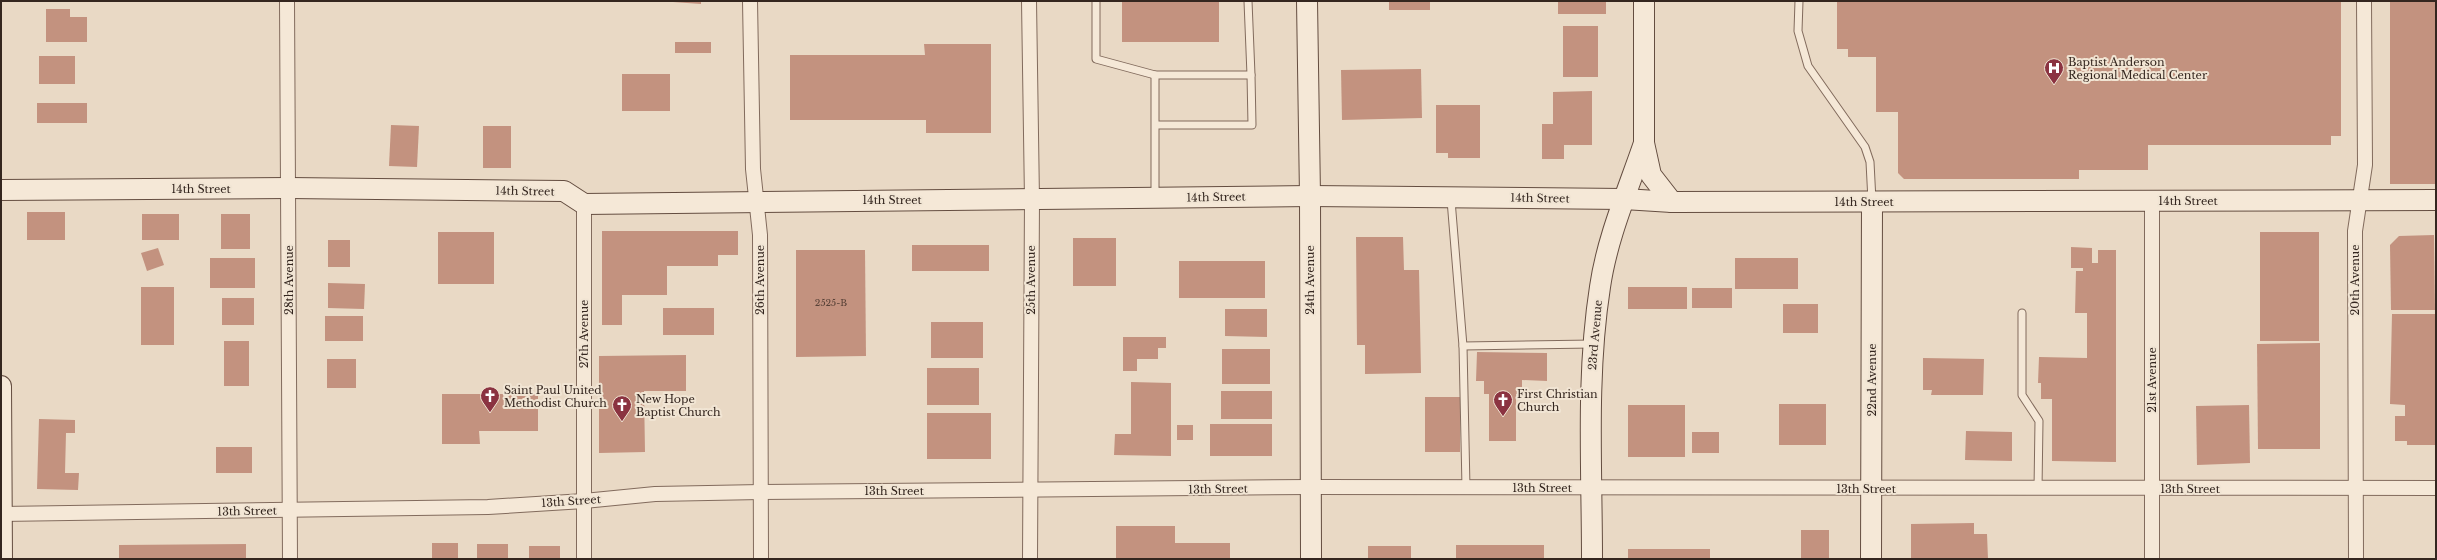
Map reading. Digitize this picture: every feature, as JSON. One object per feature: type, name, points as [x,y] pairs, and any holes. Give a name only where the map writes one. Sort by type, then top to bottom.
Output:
[{"type":"main road","name":"24th Avenue","points":[[1307,1],[1310,196],[1311,559]]},
{"type":"main road","name":"23rd Avenue","points":[[1644,1],[1644,143],[1651,175],[1672,202]]},
{"type":"main road","name":"23rd Avenue","points":[[1592,559],[1594,344],[1600,286],[1610,242],[1644,143]]},
{"type":"main road","name":"14th Street","points":[[1,190],[289,188],[564,191],[584,204],[1310,196],[1624,199],[1672,202],[2436,200]]},
{"type":"main road","name":"22nd Avenue","points":[[1871,559],[1872,202]]},
{"type":"main road","points":[[1,386],[2,559]]},
{"type":"street","name":"28th Avenue","points":[[287,1],[291,511],[290,559]]},
{"type":"street","name":"26th Avenue","points":[[750,1],[753,169],[760,235],[761,559]]},
{"type":"street","name":"25th Avenue","points":[[1029,1],[1032,200],[1029,491],[1030,559]]},
{"type":"street","name":"20th Avenue","points":[[2356,559],[2355,231],[2365,165],[2364,1]]},
{"type":"street","name":"21st Avenue","points":[[2152,201],[2152,559]]},
{"type":"street","name":"27th Avenue","points":[[584,204],[584,559]]},
{"type":"street","name":"13th Street","points":[[2,514],[488,507],[584,501],[655,494],[761,492],[1029,491],[1310,487],[1871,490],[2436,488]]},
{"type":"lane","points":[[1096,1],[1096,59],[1155,75],[1251,74]]},
{"type":"lane","points":[[1155,125],[1252,125],[1248,1]]},
{"type":"lane","points":[[1799,1],[1798,31],[1808,66],[1865,147],[1870,162],[1872,202]]},
{"type":"lane","points":[[1155,75],[1155,198]]},
{"type":"lane","points":[[1451,197],[1463,346],[1466,488]]},
{"type":"lane","points":[[2022,313],[2022,395],[2039,421],[2038,489]]},
{"type":"lane","points":[[1463,346],[1594,344]]},
{"type":"building","points":[[659,1],[701,1],[701,4]]},
{"type":"building","points":[[1122,1],[1219,1],[1219,42],[1122,42]]},
{"type":"building","points":[[1389,1],[1430,1],[1430,10],[1389,10]]},
{"type":"building","points":[[1558,1],[1606,1],[1606,14],[1558,14]]},
{"type":"building","points":[[1837,1],[2341,1],[2341,136],[2331,136],[2331,145],[2148,145],[2148,170],[2079,170],[2079,179],[1904,179],[1898,173],[1898,112],[1876,112],[1876,57],[1848,57],[1848,49],[1837,49]]},
{"type":"building","points":[[2390,1],[2436,1],[2436,184],[2390,184]]},
{"type":"building","points":[[46,9],[70,9],[70,17],[87,17],[87,42],[46,42]]},
{"type":"building","points":[[1563,26],[1598,26],[1598,77],[1563,77]]},
{"type":"building","points":[[675,42],[711,42],[711,53],[675,53]]},
{"type":"building","points":[[924,44],[991,44],[991,133],[926,133],[926,120],[790,120],[790,55],[925,55]]},
{"type":"building","points":[[39,56],[75,56],[75,84],[39,84]]},
{"type":"building","points":[[1421,69],[1422,118],[1342,120],[1341,70]]},
{"type":"building","points":[[622,74],[670,74],[670,111],[622,111]]},
{"type":"building","points":[[1592,91],[1592,145],[1564,145],[1564,159],[1542,159],[1542,124],[1553,124],[1553,92]]},
{"type":"building","points":[[37,103],[87,103],[87,123],[37,123]]},
{"type":"building","points":[[1436,105],[1480,105],[1480,158],[1448,158],[1448,153],[1436,153]]},
{"type":"building","points":[[391,125],[419,126],[417,167],[389,166]]},
{"type":"building","points":[[483,126],[511,126],[511,168],[483,168]]},
{"type":"building","points":[[27,212],[65,212],[65,240],[27,240]]},
{"type":"building","points":[[142,214],[179,214],[179,240],[142,240]]},
{"type":"building","points":[[221,214],[250,214],[250,249],[221,249]]},
{"type":"building","points":[[602,231],[738,231],[738,255],[718,255],[718,266],[667,266],[667,295],[622,295],[622,325],[602,325]]},
{"type":"building","points":[[438,232],[494,232],[494,284],[438,284]]},
{"type":"building","points":[[2260,232],[2319,232],[2319,341],[2260,341]]},
{"type":"building","points":[[2434,235],[2435,310],[2391,310],[2390,245],[2399,236]]},
{"type":"building","points":[[1356,237],[1403,237],[1404,270],[1419,270],[1421,373],[1365,374],[1365,345],[1357,345]]},
{"type":"building","points":[[1073,238],[1116,238],[1116,286],[1073,286]]},
{"type":"building","points":[[328,240],[350,240],[350,267],[328,267]]},
{"type":"building","points":[[912,245],[989,245],[989,271],[912,271]]},
{"type":"building","points":[[2071,247],[2092,248],[2092,263],[2098,263],[2098,250],[2116,250],[2116,462],[2052,461],[2052,399],[2041,399],[2041,383],[2038,383],[2039,357],[2087,358],[2087,313],[2075,313],[2076,271],[2083,271],[2083,268],[2071,268]]},
{"type":"building","points":[[158,248],[164,265],[147,271],[141,253]]},
{"type":"building","points":[[796,250],[865,250],[866,356],[796,357]]},
{"type":"building","points":[[210,258],[255,258],[255,288],[210,288]]},
{"type":"building","points":[[1735,258],[1798,258],[1798,289],[1735,289]]},
{"type":"building","points":[[1179,261],[1265,261],[1265,298],[1179,298]]},
{"type":"building","points":[[328,283],[365,284],[364,309],[328,308]]},
{"type":"building","points":[[141,287],[174,287],[174,345],[141,345]]},
{"type":"building","points":[[1628,287],[1687,287],[1687,309],[1628,309]]},
{"type":"building","points":[[1692,288],[1732,288],[1732,308],[1692,308]]},
{"type":"building","points":[[222,298],[254,298],[254,325],[222,325]]},
{"type":"building","points":[[1783,304],[1818,304],[1818,333],[1783,333]]},
{"type":"building","points":[[663,308],[714,308],[714,335],[663,335]]},
{"type":"building","points":[[1225,309],[1267,309],[1267,337],[1225,336]]},
{"type":"building","points":[[2392,314],[2436,314],[2436,445],[2407,445],[2407,441],[2395,441],[2395,416],[2405,416],[2405,405],[2390,404]]},
{"type":"building","points":[[325,316],[363,316],[363,341],[325,341]]},
{"type":"building","points":[[931,322],[983,322],[983,358],[931,358]]},
{"type":"building","points":[[1123,337],[1166,337],[1166,348],[1158,348],[1158,359],[1137,359],[1137,371],[1123,371]]},
{"type":"building","points":[[224,341],[249,341],[249,386],[224,386]]},
{"type":"building","points":[[2320,343],[2320,449],[2258,449],[2257,344]]},
{"type":"building","points":[[1222,349],[1270,349],[1270,384],[1222,384]]},
{"type":"building","name":"First Christian Church","points":[[1477,352],[1547,353],[1547,381],[1522,380],[1522,394],[1516,394],[1516,441],[1489,441],[1489,394],[1484,394],[1484,381],[1476,381]]},
{"type":"building","name":"New Hope Baptist Church","points":[[686,355],[686,391],[644,391],[645,452],[599,453],[599,356]]},
{"type":"building","points":[[1923,358],[1984,359],[1983,395],[1931,395],[1932,390],[1923,390]]},
{"type":"building","points":[[327,359],[356,359],[356,388],[327,388]]},
{"type":"building","points":[[927,368],[979,368],[979,405],[927,405]]},
{"type":"building","points":[[1131,382],[1171,383],[1171,456],[1114,455],[1115,434],[1131,434]]},
{"type":"building","points":[[1221,391],[1272,391],[1272,419],[1221,419]]},
{"type":"building","name":"Saint Paul United Methodist Church","points":[[442,394],[538,394],[538,431],[479,431],[480,444],[442,444]]},
{"type":"building","points":[[1425,397],[1460,397],[1460,452],[1425,452]]},
{"type":"building","points":[[1779,404],[1826,404],[1826,445],[1779,445]]},
{"type":"building","points":[[1628,405],[1685,405],[1685,457],[1628,457]]},
{"type":"building","points":[[2249,405],[2250,463],[2197,465],[2196,406]]},
{"type":"building","points":[[927,413],[991,413],[991,459],[927,459]]},
{"type":"building","points":[[39,419],[75,420],[75,433],[66,433],[65,473],[79,473],[78,490],[37,489]]},
{"type":"building","points":[[1210,424],[1272,424],[1272,456],[1210,456]]},
{"type":"building","points":[[1177,425],[1193,425],[1193,440],[1177,440]]},
{"type":"building","points":[[1966,431],[2012,432],[2012,461],[1965,460]]},
{"type":"building","points":[[1692,432],[1719,432],[1719,453],[1692,453]]},
{"type":"building","points":[[216,447],[252,447],[252,473],[216,473]]},
{"type":"building","points":[[1974,523],[1974,534],[1987,534],[1988,559],[1911,559],[1911,524]]},
{"type":"building","points":[[1116,526],[1175,526],[1175,543],[1230,543],[1230,559],[1116,559]]},
{"type":"building","points":[[1801,530],[1829,530],[1829,559],[1801,559]]},
{"type":"building","points":[[432,543],[458,543],[458,559],[432,559]]},
{"type":"building","points":[[246,544],[246,559],[119,559],[119,545]]},
{"type":"building","points":[[477,544],[508,544],[508,559],[477,559]]},
{"type":"building","points":[[1456,545],[1544,545],[1544,559],[1456,559]]},
{"type":"building","points":[[529,546],[560,546],[560,559],[529,559]]},
{"type":"building","points":[[1368,546],[1411,546],[1411,559],[1368,559]]},
{"type":"building","points":[[1628,549],[1710,549],[1710,559],[1628,559]]},
{"type":"place","name":"Baptist Anderson Regional Medical Center","points":[[2054,85]]},
{"type":"place","name":"Saint Paul United Methodist Church","points":[[490,413]]},
{"type":"place","name":"First Christian Church","points":[[1503,417]]},
{"type":"place","name":"New Hope Baptist Church","points":[[622,422]]}]
